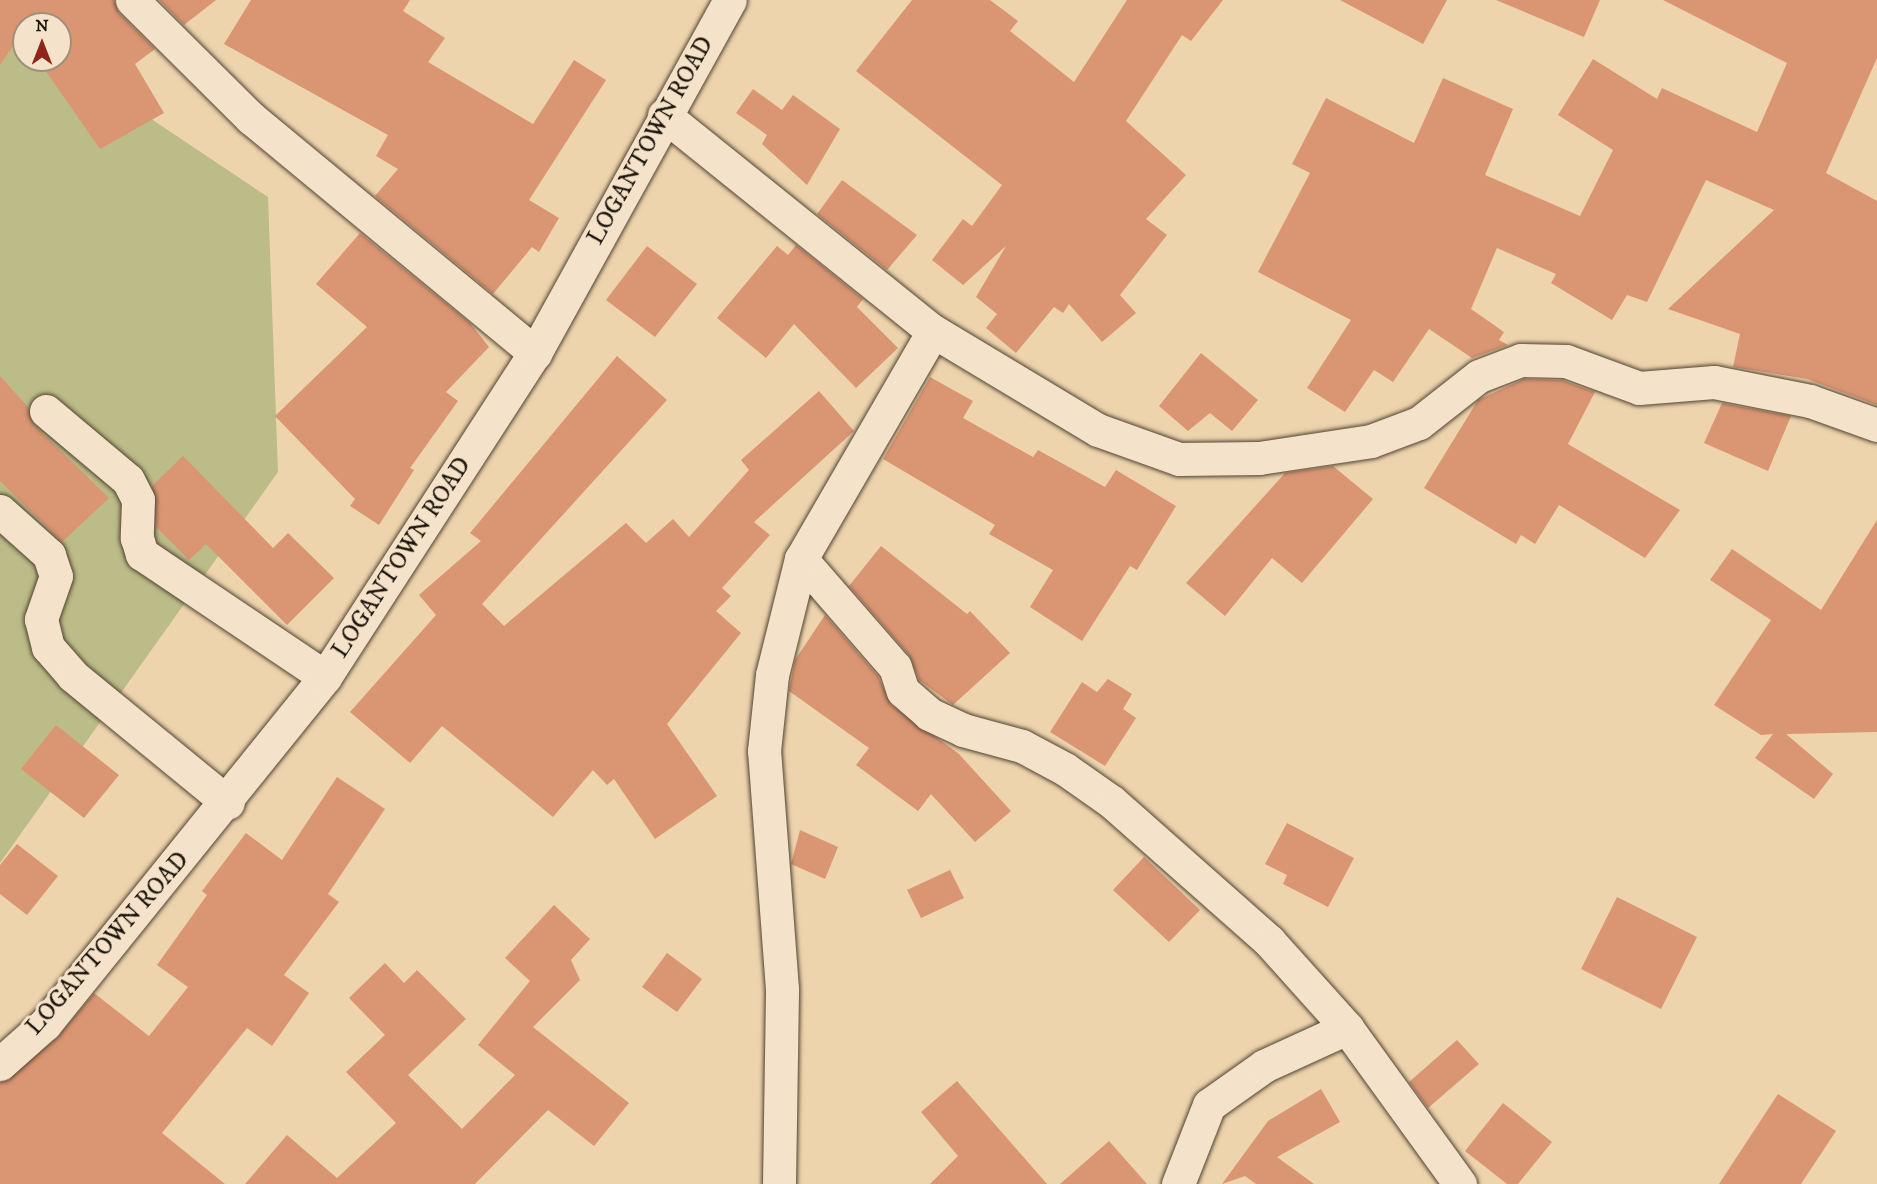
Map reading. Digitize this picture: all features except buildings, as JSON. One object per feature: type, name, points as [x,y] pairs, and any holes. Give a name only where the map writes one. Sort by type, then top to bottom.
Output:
[{"type":"street","points":[[132,0],[251,118],[535,353]]},
{"type":"street","name":"LOGANTOWN ROAD","points":[[0,1064],[45,1024],[228,803],[325,677],[535,353],[664,115],[730,0]]},
{"type":"street","points":[[664,115],[933,331],[1098,430],[1179,459],[1260,458],[1371,441],[1419,423],[1479,376],[1521,360],[1566,361],[1640,388],[1714,382],[1810,401],[1877,425]]},
{"type":"street","points":[[780,1184],[782,989],[764,751],[772,675],[801,560],[933,331]]},
{"type":"street","points":[[46,411],[128,480],[138,500],[136,538],[142,554],[325,677]]},
{"type":"street","points":[[0,512],[50,555],[56,576],[41,619],[48,646],[73,676],[228,803]]},
{"type":"street","points":[[801,560],[895,667],[903,691],[929,714],[963,730],[1022,746],[1112,802],[1269,940],[1347,1028],[1460,1184]]},
{"type":"street","points":[[1178,1184],[1209,1105],[1264,1066],[1347,1028]]},
{"type":"green space","points":[[0,18],[12,26],[12,72],[72,72],[72,66],[268,197],[278,472],[0,863]]}]
